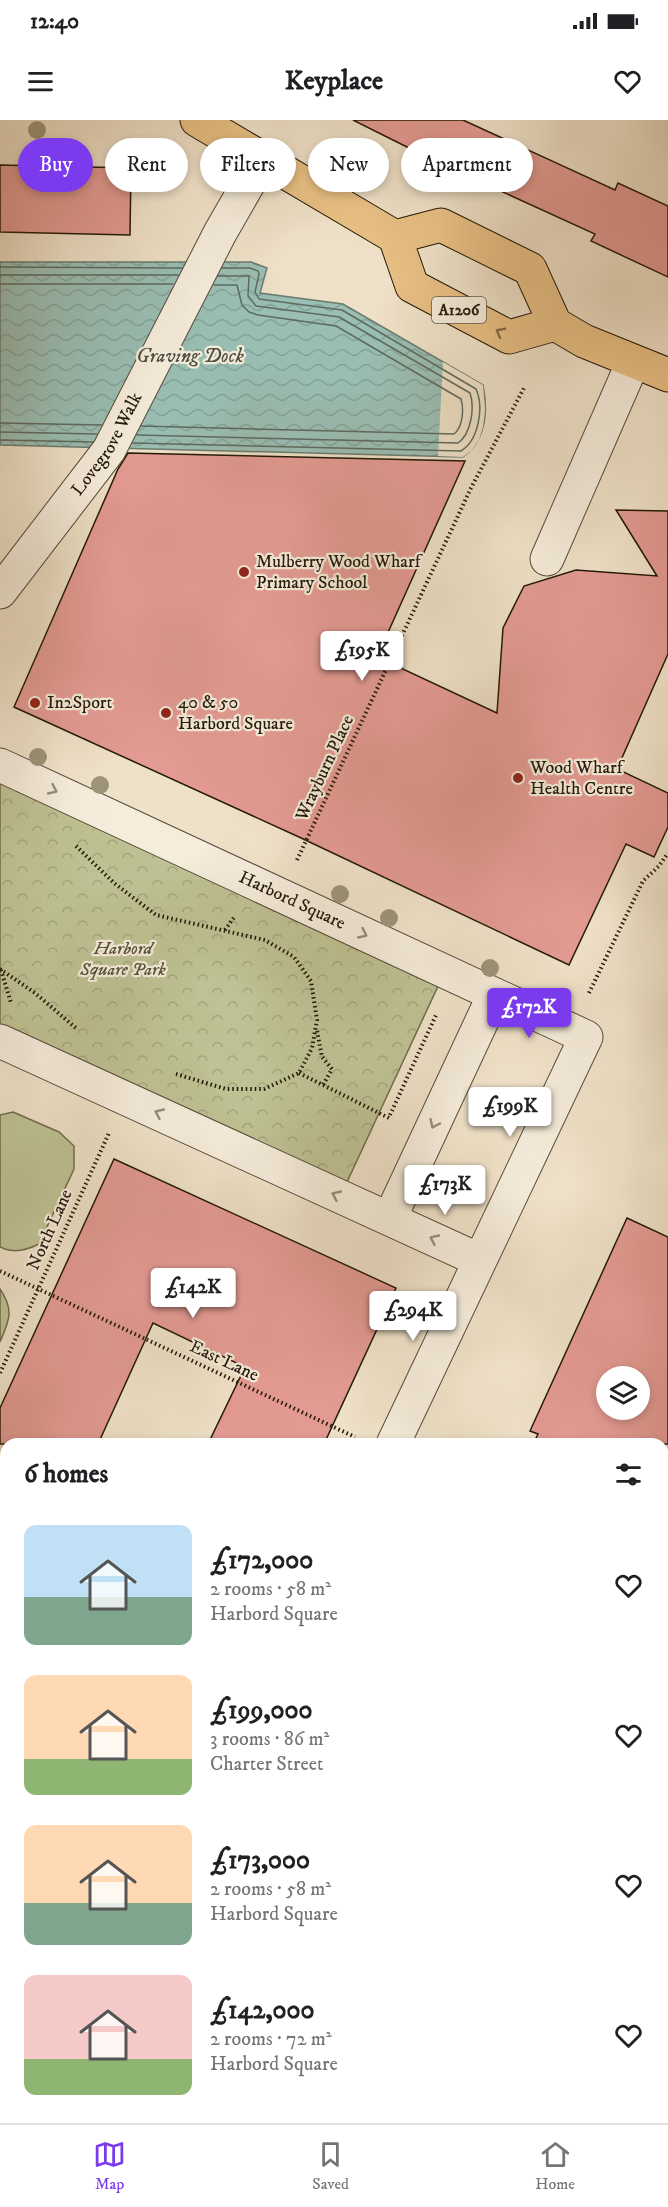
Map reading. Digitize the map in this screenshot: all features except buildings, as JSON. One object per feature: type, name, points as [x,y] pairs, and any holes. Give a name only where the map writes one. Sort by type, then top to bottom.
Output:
[{"type":"main road","points":[[197,120],[228,138]]},
{"type":"main road","points":[[296,178],[395,237],[441,225],[530,269],[555,324],[584,341],[668,375]]},
{"type":"main road","name":"A1206","points":[[395,237],[412,286],[509,337],[555,324]]},
{"type":"street","name":"Lovegrove Walk","points":[[0,592],[108,450],[207,258],[244,192]]},
{"type":"street","points":[[547,559],[633,362]]},
{"type":"street","name":"Harbord Square","points":[[0,765],[586,1037],[479,1260]]},
{"type":"street","points":[[390,1218],[494,995]]},
{"type":"street","points":[[0,1041],[479,1260],[379,1438]]},
{"type":"path","name":"Wrayburn Place","points":[[279,895],[471,488],[524,388]]},
{"type":"path","points":[[68,839],[114,883],[156,915],[265,940],[294,957],[311,981],[317,1020],[316,1028],[312,1048],[299,1073],[264,1089],[226,1089],[175,1074]]},
{"type":"path","points":[[588,997],[644,881],[668,853]]},
{"type":"path","points":[[0,969],[34,993],[84,1036]]},
{"type":"path","points":[[299,1073],[389,1118],[453,976]]},
{"type":"path","points":[[316,1028],[322,1057],[332,1068],[323,1085]]},
{"type":"path","name":"North Lane","points":[[0,1373],[125,1098]]},
{"type":"path","name":"East Lane","points":[[0,1271],[368,1438]]},
{"type":"green space","name":"Harbord Square Park","points":[[0,778],[439,984],[347,1182],[0,1027]]},
{"type":"green space","points":[[13,1112],[59,1132],[74,1146],[74,1169],[39,1244],[15,1251],[0,1247],[0,1115]]},
{"type":"green space","points":[[0,1289],[7,1303],[9,1315],[0,1342]]},
{"type":"water","name":"Graving Dock","points":[[0,262],[251,262],[267,268],[260,293],[343,304],[483,385],[485,415],[481,434],[471,450],[463,457],[0,445]]},
{"type":"pier","points":[[443,362],[483,385],[485,410],[483,427],[479,440],[463,457],[438,456]]},
{"type":"place","name":"Mulberry Wood Wharf Primary School","points":[[244,572]]},
{"type":"place","name":"In2Sport","points":[[35,703]]},
{"type":"place","name":"40 & 50 Harbord Square","points":[[166,713]]},
{"type":"place","name":"Wood Wharf Health Centre","points":[[518,778]]}]
